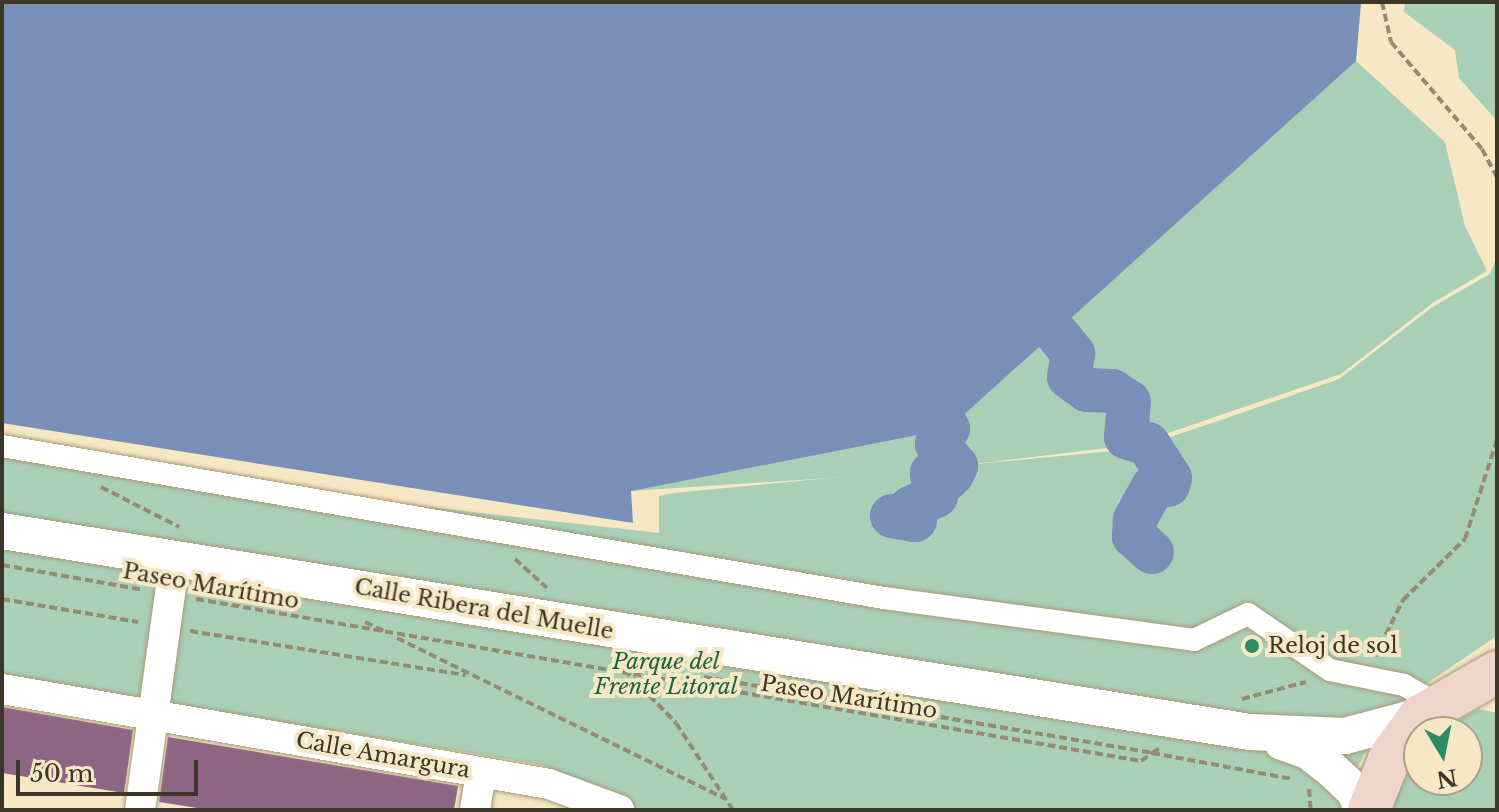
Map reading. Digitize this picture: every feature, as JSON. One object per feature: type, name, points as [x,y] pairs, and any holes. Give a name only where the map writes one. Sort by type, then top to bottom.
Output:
[{"type":"main road","points":[[1369,810],[1390,757],[1423,706],[1487,687]]},
{"type":"street","points":[[2,446],[884,598],[1194,640],[1248,614],[1330,670],[1356,678],[1404,685],[1423,706],[1345,736],[1240,718]]},
{"type":"street","name":"Calle Ribera del Muelle","points":[[2,531],[183,545],[1240,718]]},
{"type":"street","points":[[140,810],[171,595],[183,545]]},
{"type":"street","name":"Calle Amargura","points":[[2,689],[549,784],[619,810]]},
{"type":"street","points":[[1240,718],[1308,751],[1354,790],[1363,810]]},
{"type":"street","points":[[475,810],[481,772]]},
{"type":"path","points":[[1382,2],[1391,42],[1482,149],[1497,177]]},
{"type":"path","points":[[1356,678],[1372,666],[1403,600],[1465,539],[1497,440]]},
{"type":"path","points":[[94,484],[183,545]]},
{"type":"path","name":"Paseo Marítimo","points":[[2,565],[391,635],[1141,761],[1152,753],[1295,780]]},
{"type":"path","points":[[2,599],[472,676]]},
{"type":"path","points":[[359,619],[725,799]]},
{"type":"path","points":[[1240,718],[1252,694],[1311,682]]},
{"type":"path","points":[[1311,810],[1309,783],[1319,783]]},
{"type":"green space","points":[[1361,2],[1356,61],[1445,142],[1465,226],[1487,271],[1434,302],[1341,374],[1133,445],[891,474],[631,491]]},
{"type":"green space","points":[[1405,2],[1497,2],[1497,121],[1459,78],[1455,50],[1404,12]]},
{"type":"green space","name":"Parque del Frente Litoral","points":[[1497,256],[1497,636],[1386,711],[1354,774],[1354,810],[637,810],[543,765],[2,676],[2,451],[84,468],[659,533],[659,496],[673,493],[1134,449],[1339,379],[1434,306],[1490,274]]},
{"type":"green space","points":[[1479,709],[1497,713],[1497,810],[1389,810],[1403,782],[1403,796],[1483,796],[1483,716],[1465,716]]},
{"type":"water","points":[[2,2],[1361,2],[1356,61],[948,429],[631,491],[633,523],[2,423]]},
{"type":"building","points":[[2,707],[133,730],[124,793],[2,773]]},
{"type":"building","points":[[168,737],[458,786],[454,810],[210,810],[159,802]]},
{"type":"waterway","points":[[1057,334],[1073,354],[1069,377],[1087,390],[1112,391],[1129,402],[1126,437],[1148,444],[1170,478],[1168,485],[1153,487],[1135,520],[1134,536],[1152,552]]},
{"type":"waterway","points":[[892,516],[915,520],[911,508],[936,496],[932,473],[947,479],[952,474],[956,466],[937,444],[948,429]]},
{"type":"place","name":"Reloj de sol","points":[[1252,646]]}]
